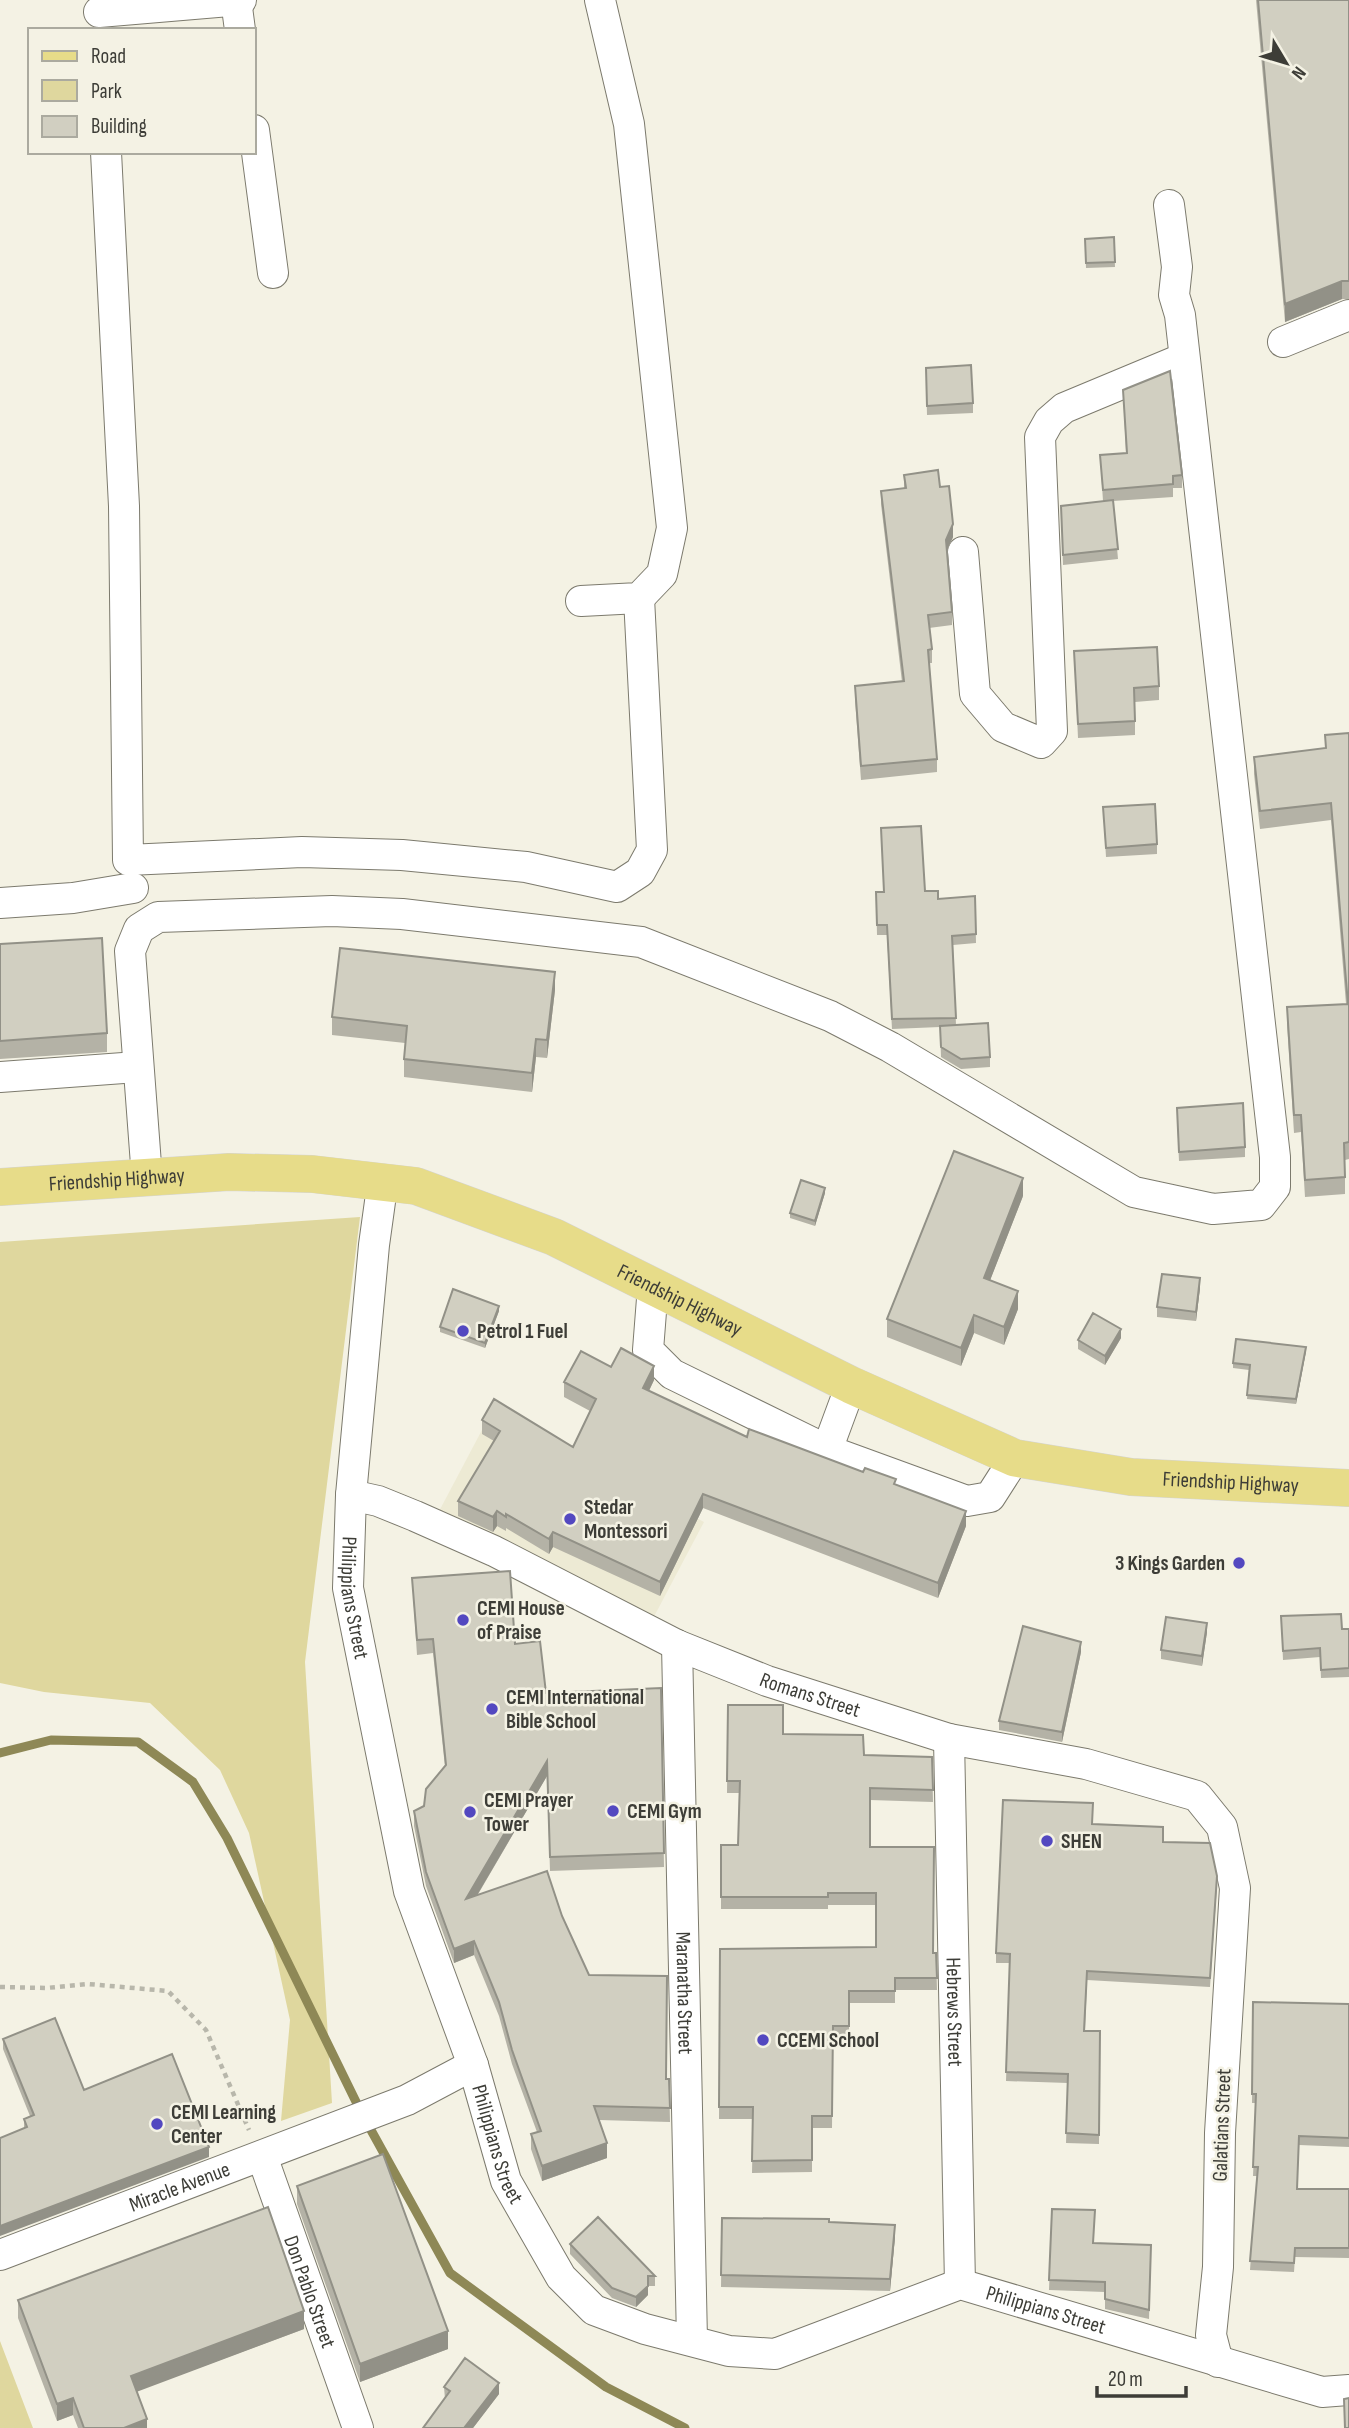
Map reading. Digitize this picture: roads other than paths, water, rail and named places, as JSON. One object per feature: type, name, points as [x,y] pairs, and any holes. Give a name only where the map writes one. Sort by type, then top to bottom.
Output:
[{"type":"main road","name":"Friendship Highway","points":[[0,1187],[229,1172],[313,1174],[383,1180],[416,1186],[554,1237],[851,1385],[1015,1458],[1131,1477],[1349,1488]]},
{"type":"street","points":[[97,14],[238,0],[240,28]]},
{"type":"street","points":[[582,601],[639,598],[662,574],[673,528],[629,124],[600,0]]},
{"type":"street","points":[[256,144],[274,273]]},
{"type":"street","points":[[106,154],[124,506],[130,874],[139,929],[130,951],[146,1178]]},
{"type":"street","points":[[139,929],[158,917],[332,911],[402,914],[641,942],[830,1016],[890,1048],[1134,1192],[1213,1209],[1261,1205],[1275,1187],[1275,1157],[1180,315],[1174,295],[1177,267],[1169,205]]},
{"type":"street","points":[[1283,342],[1349,314]]},
{"type":"street","points":[[963,552],[975,694],[1003,727],[1041,743],[1052,730],[1040,438],[1049,421],[1064,408],[1184,358]]},
{"type":"street","points":[[0,903],[73,898],[130,874],[302,852],[402,855],[526,867],[617,887],[640,872],[652,850],[639,598]]},
{"type":"street","points":[[0,1077],[137,1067]]},
{"type":"street","name":"Philippians Street","points":[[383,1180],[374,1245],[351,1495],[348,1588],[406,1878],[473,2065],[506,2181],[561,2277],[594,2310],[645,2329],[729,2351],[775,2354],[960,2284],[1322,2392],[1349,2390]]},
{"type":"street","points":[[653,1286],[648,1350],[672,1374],[827,1450],[967,1502],[990,1497],[1015,1458]]},
{"type":"street","points":[[827,1450],[851,1385]]},
{"type":"street","name":"Romans Street","points":[[351,1495],[379,1501],[483,1546],[677,1645],[767,1681],[949,1739],[1086,1764],[1197,1796],[1222,1827],[1235,1888]]},
{"type":"street","name":"Maranatha Street","points":[[677,1645],[692,2340]]},
{"type":"street","name":"Hebrews Street","points":[[949,1739],[960,2284]]},
{"type":"street","name":"Galatians Street","points":[[1217,2362],[1211,2335],[1218,2267],[1220,2133],[1235,1888]]},
{"type":"street","name":"Miracle Avenue","points":[[0,2255],[407,2101],[473,2065]]},
{"type":"street","name":"Don Pablo Street","points":[[262,2156],[358,2428]]},
{"type":"waterway","points":[[0,1753],[51,1740],[138,1742],[193,1782],[227,1838],[361,2112],[450,2273],[606,2387],[685,2428]]},
{"type":"place","name":"Petrol 1 Fuel","points":[[463,1331]]},
{"type":"place","name":"Stedar Montessori","points":[[570,1519]]},
{"type":"place","name":"3 Kings Garden","points":[[1239,1563]]},
{"type":"place","name":"CEMI House of Praise","points":[[463,1620]]},
{"type":"place","name":"CEMI International Bible School","points":[[492,1709]]},
{"type":"place","name":"CEMI Gym","points":[[613,1811]]},
{"type":"place","name":"CEMI Prayer Tower","points":[[470,1812]]},
{"type":"place","name":"SHEN","points":[[1047,1841]]},
{"type":"place","name":"CCEMI School","points":[[763,2040]]},
{"type":"place","name":"CEMI Learning Center","points":[[157,2124]]}]
